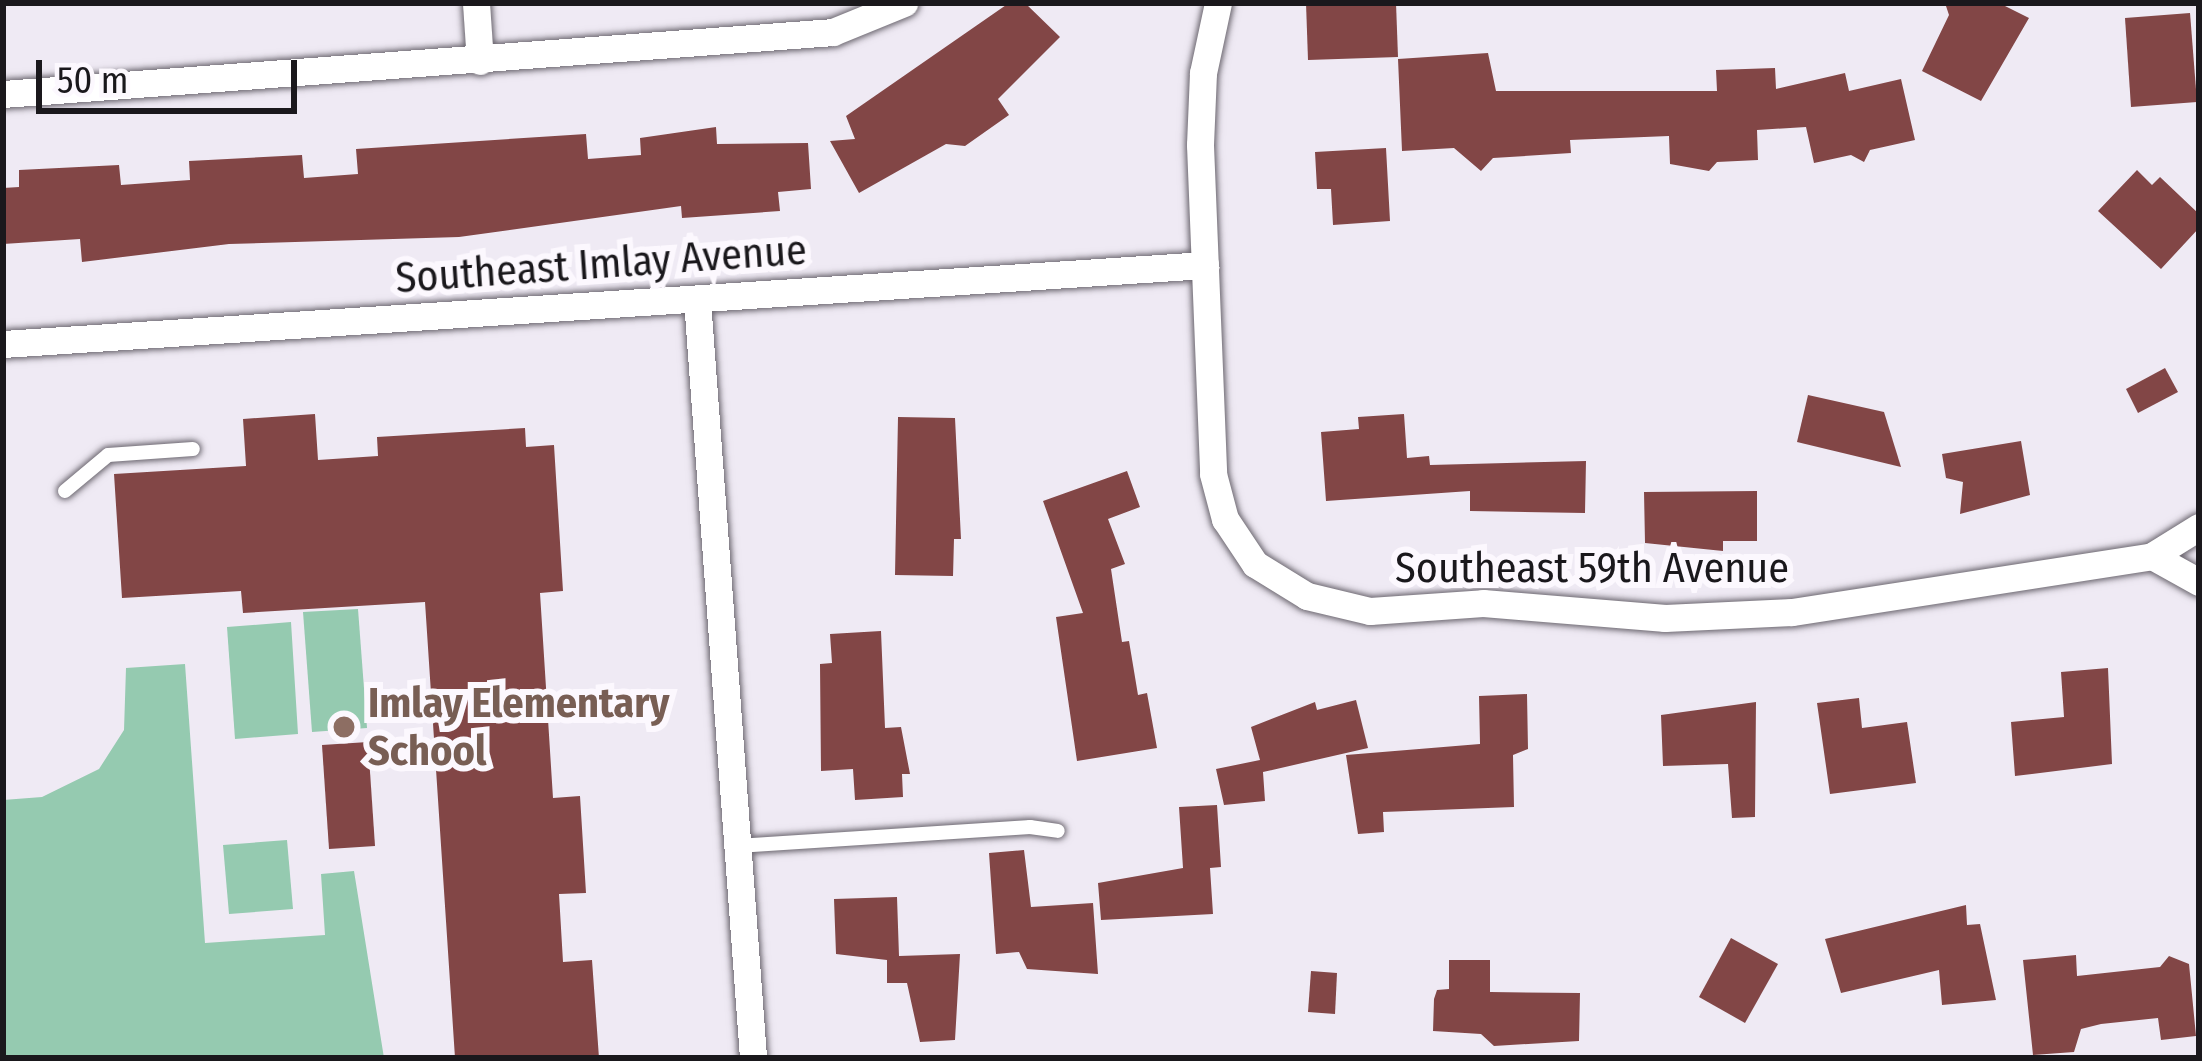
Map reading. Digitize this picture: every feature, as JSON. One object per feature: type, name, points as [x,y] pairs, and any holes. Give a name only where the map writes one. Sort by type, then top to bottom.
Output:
[{"type":"street","points":[[476,3],[480,61]]},
{"type":"street","points":[[3,94],[833,32],[904,3]]},
{"type":"street","points":[[1204,265],[1203,74],[1218,3]]},
{"type":"street","name":"Southeast Imlay Avenue","points":[[3,344],[1204,265]]},
{"type":"street","name":"Southeast 59th Avenue","points":[[1204,265],[1214,474],[1225,519],[1255,564],[1307,596],[1370,611],[1483,602],[1665,618],[1792,612],[2152,556],[2199,527]]},
{"type":"street","points":[[697,300],[753,1058]]},
{"type":"street","points":[[2152,556],[2199,582]]},
{"type":"lane","points":[[65,490],[108,454],[193,448]]},
{"type":"lane","points":[[737,846],[1030,826],[1058,832]]},
{"type":"green space","points":[[358,609],[367,728],[312,732],[303,612]]},
{"type":"green space","points":[[291,622],[298,734],[235,739],[227,627]]},
{"type":"green space","points":[[185,664],[205,943],[325,935],[321,874],[354,871],[384,1058],[3,1058],[3,800],[42,797],[99,769],[124,730],[126,668]]},
{"type":"green space","points":[[287,840],[293,909],[229,914],[223,845]]},
{"type":"building","points":[[1009,3],[1025,3],[1060,37],[998,99],[1009,115],[965,146],[946,144],[859,193],[830,141],[855,139],[846,116]]},
{"type":"building","points":[[1306,3],[1396,3],[1398,57],[1308,60]]},
{"type":"building","points":[[1945,3],[1999,3],[2029,18],[1981,101],[1922,71],[1949,15]]},
{"type":"building","points":[[2190,13],[2197,102],[2131,107],[2125,18]]},
{"type":"building","points":[[1488,53],[1496,91],[1717,91],[1716,70],[1775,68],[1776,89],[1845,73],[1849,91],[1901,79],[1915,140],[1870,150],[1864,162],[1851,155],[1814,163],[1806,127],[1757,130],[1758,160],[1717,162],[1709,171],[1670,164],[1669,136],[1570,140],[1571,153],[1493,158],[1481,171],[1454,148],[1402,151],[1398,59]]},
{"type":"building","points":[[716,127],[717,144],[808,143],[811,189],[778,192],[780,211],[682,218],[681,206],[459,237],[229,244],[82,262],[80,239],[3,244],[3,188],[19,187],[19,170],[119,165],[121,185],[190,180],[189,161],[302,155],[304,178],[358,174],[356,149],[586,134],[588,159],[641,155],[640,138]]},
{"type":"building","points":[[1386,148],[1390,221],[1333,225],[1331,189],[1317,189],[1315,152]]},
{"type":"building","points":[[2137,170],[2152,185],[2160,177],[2199,214],[2199,228],[2161,269],[2098,211]]},
{"type":"building","points":[[2165,368],[2178,392],[2138,413],[2126,389]]},
{"type":"building","points":[[1808,395],[1884,412],[1901,467],[1797,442]]},
{"type":"building","points":[[315,414],[318,460],[378,456],[377,437],[525,428],[526,447],[554,445],[563,591],[540,593],[553,798],[580,796],[586,893],[559,894],[563,962],[592,960],[599,1058],[455,1058],[425,602],[243,613],[241,591],[122,598],[114,474],[246,466],[243,419]]},
{"type":"building","points":[[1404,414],[1407,458],[1429,456],[1430,465],[1586,461],[1585,513],[1470,511],[1470,491],[1326,501],[1321,432],[1359,429],[1358,417]]},
{"type":"building","points":[[898,417],[955,418],[961,539],[954,539],[953,576],[895,575]]},
{"type":"building","points":[[2021,441],[2030,495],[1960,514],[1963,482],[1946,478],[1942,454]]},
{"type":"building","points":[[1127,471],[1140,507],[1108,519],[1125,564],[1111,569],[1122,642],[1129,641],[1138,695],[1147,693],[1157,748],[1077,761],[1056,617],[1083,613],[1043,501]]},
{"type":"building","points":[[1757,491],[1757,541],[1723,541],[1723,551],[1645,543],[1644,492]]},
{"type":"building","points":[[881,631],[885,728],[901,727],[910,774],[902,774],[903,797],[855,800],[853,769],[821,771],[820,664],[832,663],[830,634]]},
{"type":"building","points":[[2108,668],[2112,764],[2015,776],[2011,722],[2064,717],[2061,672]]},
{"type":"building","points":[[1527,694],[1528,749],[1513,755],[1514,807],[1383,812],[1384,832],[1358,834],[1346,755],[1480,744],[1479,696]]},
{"type":"building","points":[[1859,698],[1862,728],[1907,722],[1916,783],[1830,794],[1817,703]]},
{"type":"building","points":[[1356,700],[1368,748],[1263,772],[1265,801],[1224,805],[1216,769],[1260,760],[1251,727],[1315,702],[1317,710]]},
{"type":"building","points":[[1756,702],[1755,817],[1732,818],[1728,764],[1663,766],[1661,715]]},
{"type":"building","points":[[368,742],[375,846],[329,849],[322,745]]},
{"type":"building","points":[[1217,805],[1221,867],[1210,868],[1213,914],[1101,920],[1098,883],[1183,868],[1179,807]]},
{"type":"building","points":[[1024,850],[1031,907],[1093,903],[1098,974],[1027,969],[1019,952],[996,954],[989,853]]},
{"type":"building","points":[[897,897],[899,956],[960,954],[955,1040],[920,1042],[907,983],[887,983],[887,960],[836,954],[834,899]]},
{"type":"building","points":[[1966,905],[1967,925],[1980,924],[1996,1000],[1942,1005],[1939,970],[1841,993],[1825,939]]},
{"type":"building","points":[[1731,938],[1778,964],[1745,1023],[1699,997]]},
{"type":"building","points":[[2076,955],[2077,976],[2160,967],[2169,956],[2189,964],[2196,1036],[2161,1040],[2158,1018],[2101,1024],[2081,1029],[2074,1052],[2033,1055],[2023,960]]},
{"type":"building","points":[[1449,960],[1490,960],[1490,992],[1580,993],[1579,1041],[1494,1046],[1481,1034],[1433,1031],[1437,990],[1449,989]]},
{"type":"building","points":[[1311,971],[1337,973],[1335,1014],[1308,1012]]},
{"type":"place","name":"Imlay Elementary School","points":[[344,727]]}]
